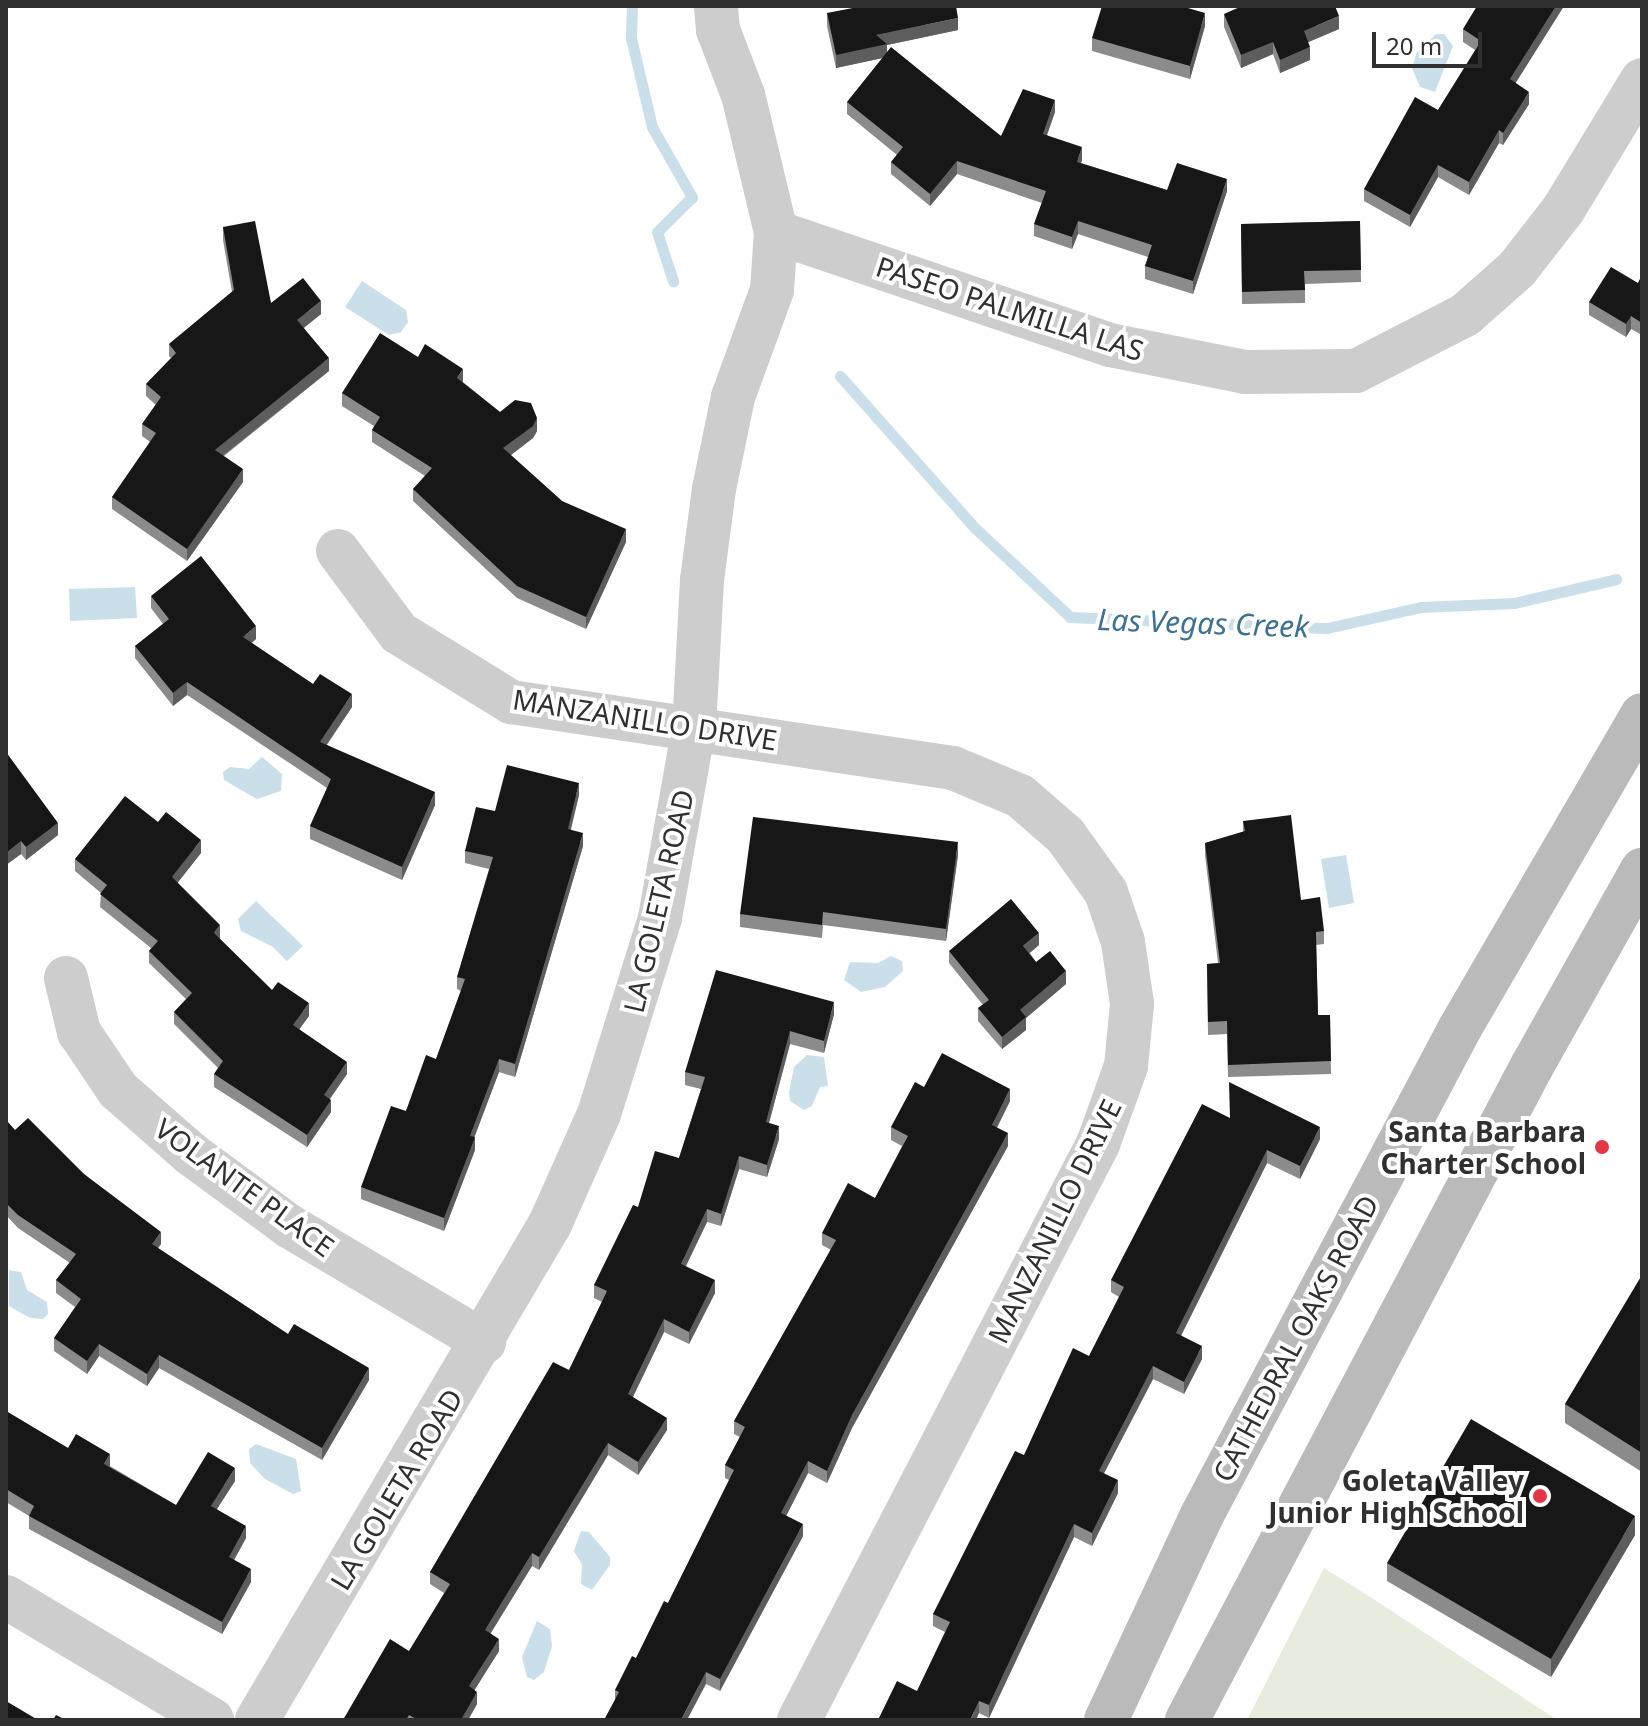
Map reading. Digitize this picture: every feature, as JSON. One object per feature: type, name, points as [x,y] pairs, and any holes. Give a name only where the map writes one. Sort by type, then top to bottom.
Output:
[{"type":"main road","name":"CATHEDRAL OAKS ROAD","points":[[1106,1720],[1202,1515],[1460,1028],[1642,715]]},
{"type":"main road","points":[[1187,1720],[1532,1066],[1642,870]]},
{"type":"street","name":"LA GOLETA ROAD","points":[[257,1720],[484,1342],[550,1224],[599,1114],[632,1020],[660,918],[694,728],[702,580],[714,489],[733,397],[772,290],[776,232],[743,95],[718,30],[716,6]]},
{"type":"street","name":"PASEO PALMILLA LAS","points":[[776,232],[1110,345],[1245,372],[1356,371],[1465,315],[1517,269],[1563,210],[1642,80]]},
{"type":"street","name":"MANZANILLO DRIVE","points":[[338,551],[399,633],[511,702],[953,768],[1020,796],[1065,835],[1106,892],[1123,942],[1132,1004],[1126,1066],[1098,1144],[799,1720]]},
{"type":"street","name":"VOLANTE PLACE","points":[[66,978],[79,1032],[118,1090],[191,1154],[289,1226],[484,1342]]},
{"type":"street","points":[[6,1597],[212,1720]]},
{"type":"shaded area","points":[[1324,1568],[1378,1602],[1557,1720],[1247,1720]]},
{"type":"water","points":[[1436,34],[1444,34],[1453,46],[1435,92],[1420,87],[1412,68],[1417,52]]},
{"type":"water","points":[[362,281],[406,310],[408,322],[401,332],[389,335],[345,307]]},
{"type":"water","points":[[135,587],[137,618],[70,621],[69,589]]},
{"type":"water","points":[[262,757],[282,774],[281,791],[257,799],[224,780],[223,772],[230,767],[249,769]]},
{"type":"water","points":[[1346,855],[1354,903],[1329,908],[1321,859]]},
{"type":"water","points":[[256,901],[303,946],[287,961],[273,947],[241,931],[238,919]]},
{"type":"water","points":[[891,956],[902,961],[903,971],[885,987],[861,992],[844,980],[850,962],[878,963]]},
{"type":"water","points":[[807,1055],[824,1057],[828,1086],[820,1087],[812,1106],[804,1110],[790,1101],[789,1092],[794,1067]]},
{"type":"water","points":[[9,1270],[21,1272],[27,1290],[47,1302],[48,1314],[43,1319],[30,1318],[9,1306]]},
{"type":"water","points":[[256,1444],[296,1459],[301,1491],[293,1494],[265,1479],[250,1463],[249,1449]]},
{"type":"water","points":[[581,1531],[589,1532],[610,1557],[610,1565],[592,1590],[581,1584],[582,1565],[574,1551]]},
{"type":"water","points":[[537,1621],[550,1629],[552,1646],[544,1672],[534,1680],[527,1677],[522,1657]]},
{"type":"building","points":[[863,6],[956,6],[958,18],[876,35],[887,44],[836,55],[827,13]]},
{"type":"building","points":[[1102,6],[1181,6],[1205,13],[1190,66],[1092,38]]},
{"type":"building","points":[[1242,6],[1335,6],[1339,16],[1304,31],[1310,47],[1280,60],[1273,42],[1241,55],[1224,14]]},
{"type":"building","points":[[1477,6],[1556,6],[1510,79],[1529,92],[1503,133],[1499,130],[1469,182],[1438,165],[1410,215],[1364,189],[1415,97],[1438,110],[1481,41],[1463,29]]},
{"type":"building","points":[[891,47],[1001,136],[1023,89],[1055,100],[1043,134],[1082,147],[1077,162],[1167,190],[1177,163],[1227,179],[1193,281],[1145,266],[1152,245],[1078,221],[1072,237],[1034,224],[1046,191],[957,161],[930,194],[891,162],[903,147],[847,102]]},
{"type":"building","points":[[255,221],[271,303],[303,278],[321,301],[297,320],[329,358],[215,450],[243,469],[187,549],[112,497],[156,433],[142,424],[161,397],[146,384],[176,353],[169,344],[234,290],[223,227]]},
{"type":"building","points":[[1360,221],[1361,270],[1304,271],[1305,290],[1242,292],[1241,224]]},
{"type":"building","points":[[1611,267],[1638,283],[1642,275],[1642,323],[1631,316],[1626,324],[1589,302]]},
{"type":"building","points":[[380,333],[418,357],[425,344],[463,369],[457,378],[500,412],[515,400],[531,403],[537,418],[533,426],[503,448],[562,501],[626,529],[586,617],[517,586],[413,489],[432,468],[372,430],[380,417],[342,393]]},
{"type":"building","points":[[201,556],[256,626],[243,637],[313,684],[320,674],[352,694],[320,742],[435,792],[402,867],[310,826],[331,779],[187,682],[173,693],[135,646],[169,619],[151,596]]},
{"type":"building","points":[[6,752],[58,823],[26,847],[21,841],[6,853]]},
{"type":"building","points":[[507,765],[579,783],[568,829],[583,833],[515,1064],[499,1059],[470,1136],[475,1137],[444,1218],[361,1187],[391,1106],[406,1111],[426,1055],[436,1059],[465,979],[457,977],[493,857],[465,851],[476,807],[495,811]]},
{"type":"building","points":[[125,796],[158,822],[166,812],[201,840],[172,877],[220,925],[214,933],[272,990],[278,982],[309,1003],[293,1025],[347,1062],[324,1095],[331,1100],[307,1135],[214,1074],[223,1061],[174,1012],[192,993],[149,951],[158,941],[100,894],[107,885],[75,859]]},
{"type":"building","points":[[1291,815],[1301,900],[1320,897],[1324,931],[1316,932],[1318,1015],[1330,1015],[1331,1061],[1228,1065],[1227,1021],[1208,1022],[1207,964],[1220,963],[1205,843],[1245,831],[1243,821]]},
{"type":"building","points":[[753,817],[958,842],[946,929],[823,912],[822,925],[740,914]]},
{"type":"building","points":[[1011,899],[1039,933],[1023,946],[1036,962],[1050,951],[1066,971],[1020,1010],[1026,1017],[1002,1037],[978,1008],[989,1000],[949,951]]},
{"type":"building","points":[[716,970],[834,1002],[824,1041],[790,1031],[766,1122],[779,1126],[767,1165],[739,1156],[721,1214],[707,1209],[681,1264],[715,1280],[689,1332],[664,1319],[628,1394],[667,1418],[638,1462],[608,1443],[539,1557],[532,1553],[485,1630],[499,1639],[469,1686],[477,1692],[461,1720],[418,1720],[409,1715],[406,1720],[343,1720],[390,1639],[409,1651],[450,1584],[430,1572],[553,1362],[569,1370],[607,1291],[594,1285],[633,1205],[638,1207],[655,1151],[679,1158],[705,1077],[685,1072]]},
{"type":"building","points":[[942,1053],[1010,1089],[992,1125],[1008,1133],[852,1415],[827,1471],[808,1461],[781,1513],[803,1524],[720,1679],[706,1672],[681,1720],[604,1720],[619,1692],[615,1690],[632,1656],[636,1658],[664,1601],[668,1603],[734,1470],[725,1465],[745,1427],[734,1421],[836,1240],[822,1233],[848,1183],[875,1198],[908,1136],[891,1127],[915,1082],[924,1087]]},
{"type":"building","points":[[1229,1082],[1320,1127],[1300,1166],[1267,1150],[1176,1333],[1202,1346],[1184,1382],[1153,1366],[1099,1471],[1118,1480],[1092,1533],[1074,1524],[989,1705],[979,1701],[970,1720],[878,1720],[897,1681],[917,1691],[950,1622],[933,1614],[1015,1451],[1024,1455],[1073,1348],[1089,1356],[1124,1287],[1111,1280],[1202,1104],[1230,1118]]},
{"type":"building","points":[[28,1118],[84,1174],[161,1232],[152,1244],[288,1334],[294,1324],[369,1368],[322,1448],[159,1355],[147,1374],[99,1344],[87,1361],[54,1338],[81,1299],[56,1280],[76,1254],[18,1215],[6,1203],[6,1120],[15,1130]]},
{"type":"building","points":[[1642,1275],[1642,1453],[1565,1404]]},
{"type":"building","points":[[6,1411],[68,1448],[76,1434],[110,1454],[104,1464],[176,1505],[208,1452],[235,1468],[211,1506],[246,1526],[229,1557],[251,1569],[222,1622],[29,1516],[34,1506],[6,1489]]},
{"type":"building","points":[[1471,1419],[1635,1516],[1551,1659],[1387,1563]]},
{"type":"building","points":[[6,1701],[38,1720],[6,1720]]},
{"type":"waterway","name":"Las Vegas Creek","points":[[632,6],[631,38],[652,127],[692,197],[657,232],[673,281]]},
{"type":"waterway","name":"Las Vegas Creek","points":[[840,376],[975,528],[1070,617],[1327,628],[1421,607],[1514,603],[1616,579]]},
{"type":"place","name":"Santa Barbara Charter School","points":[[1602,1147]]},
{"type":"place","name":"Goleta Valley Junior High School","points":[[1540,1496]]}]
